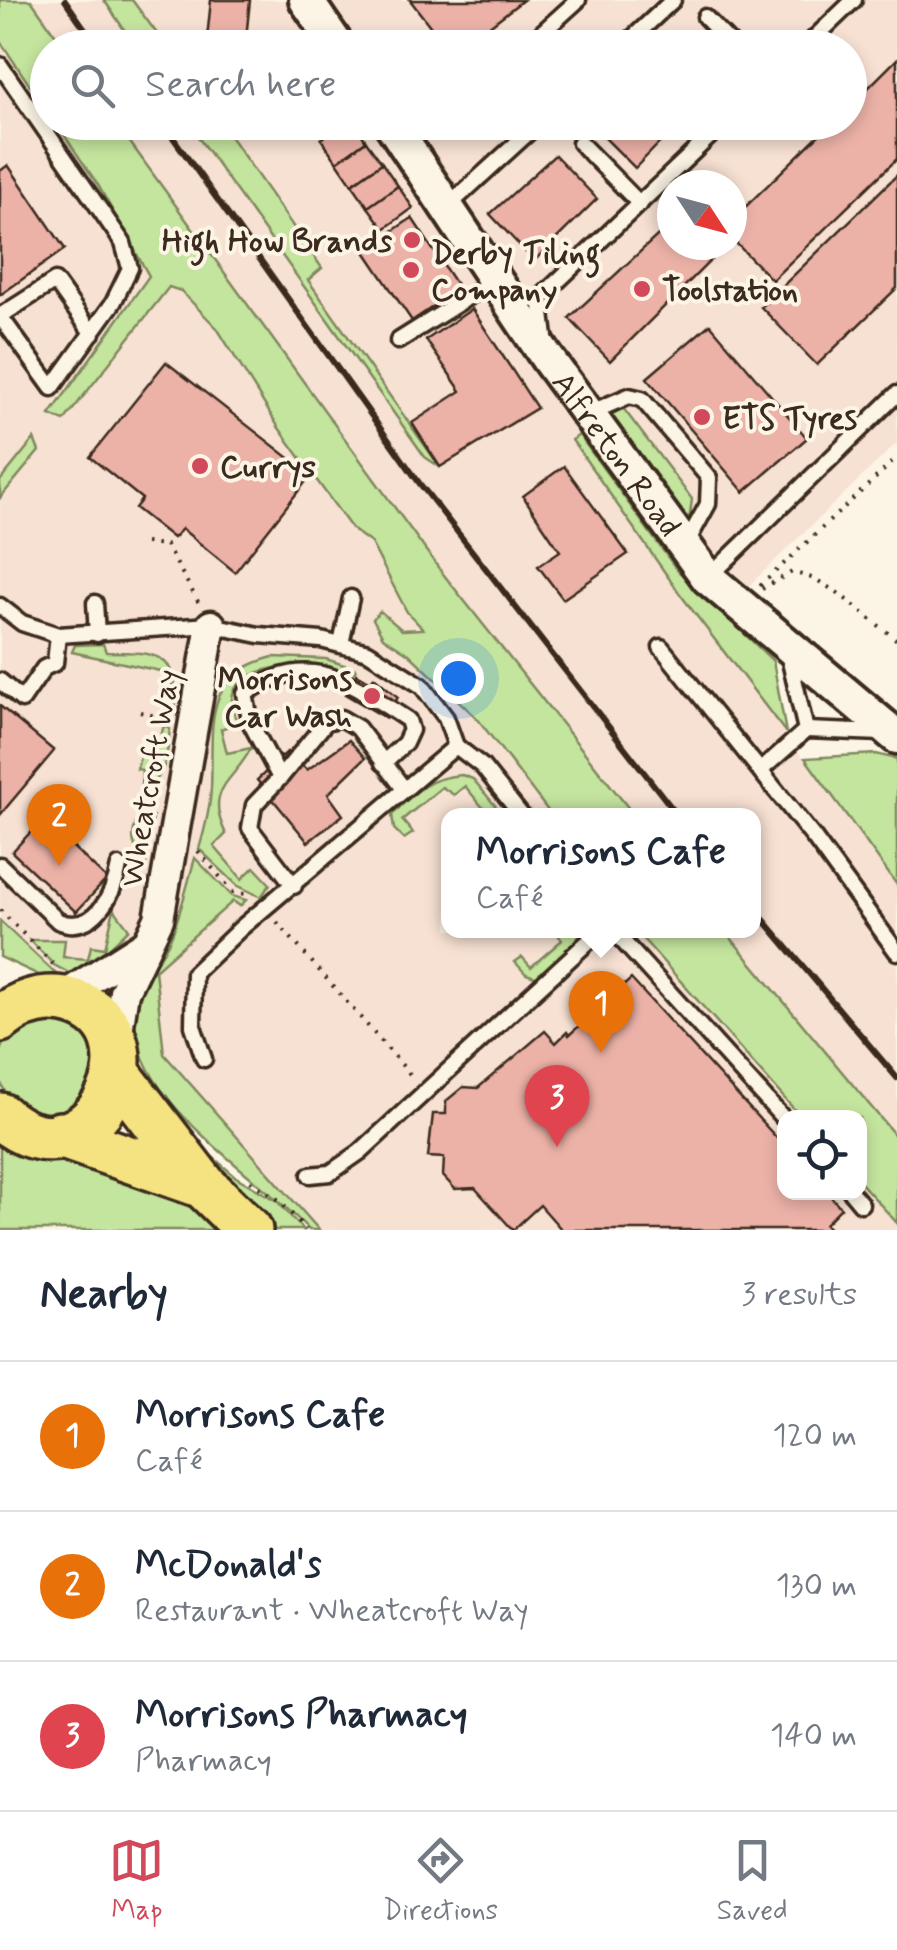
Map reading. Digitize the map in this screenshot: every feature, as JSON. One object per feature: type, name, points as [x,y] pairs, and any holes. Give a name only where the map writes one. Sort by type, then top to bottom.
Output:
[{"type":"highway","points":[[0,972],[47,1000],[95,1016],[116,1062],[203,1185],[249,1230]]},
{"type":"highway","points":[[60,1136],[99,1114],[116,1062]]},
{"type":"highway","points":[[0,1116],[24,1132],[60,1136],[203,1185]]},
{"type":"street","points":[[306,0],[327,30]]},
{"type":"street","name":"Alfreton Road","points":[[402,140],[547,358],[708,578],[895,735]]},
{"type":"street","name":"Wheatcroft Way","points":[[116,1062],[120,1004],[159,919],[211,625]]},
{"type":"street","points":[[47,1000],[150,941]]},
{"type":"lane","points":[[545,30],[578,0]]},
{"type":"lane","points":[[641,30],[673,0]]},
{"type":"lane","points":[[823,30],[854,0]]},
{"type":"lane","points":[[705,17],[717,30]]},
{"type":"lane","points":[[0,65],[30,108]]},
{"type":"lane","points":[[52,140],[123,242],[130,268],[92,332],[52,388],[0,316],[54,281],[92,332]]},
{"type":"lane","points":[[447,208],[521,140]]},
{"type":"lane","points":[[547,358],[540,298],[706,140]]},
{"type":"lane","points":[[580,143],[640,204]]},
{"type":"lane","points":[[398,341],[495,280]]},
{"type":"lane","points":[[708,578],[897,394]]},
{"type":"lane","points":[[587,414],[629,396],[642,399],[709,478],[708,504],[684,549]]},
{"type":"lane","points":[[341,644],[351,598]]},
{"type":"lane","points":[[95,604],[96,634]]},
{"type":"lane","points":[[0,606],[22,623],[58,635],[211,625],[341,644],[382,658],[422,686],[446,718],[456,746],[482,766],[516,808]]},
{"type":"lane","points":[[0,681],[22,700],[44,668],[56,663],[58,635]]},
{"type":"lane","points":[[661,647],[760,770],[897,952]]},
{"type":"lane","points":[[787,647],[806,730]]},
{"type":"lane","points":[[280,778],[251,724],[246,694],[274,674],[310,669],[327,674],[408,720],[411,730],[405,743],[384,764]]},
{"type":"lane","points":[[294,886],[250,828],[254,806],[326,722],[341,718],[358,728],[404,789]]},
{"type":"lane","points":[[760,770],[806,730],[895,735]]},
{"type":"lane","points":[[204,1059],[193,1026],[194,973],[264,908],[456,746]]},
{"type":"lane","points":[[0,864],[58,921],[68,924],[88,919],[105,906],[114,892],[120,866]]},
{"type":"lane","points":[[310,1174],[330,1172],[360,1152],[593,938]]},
{"type":"lane","points":[[621,938],[777,1112]]},
{"type":"path","points":[[738,606],[897,458]]},
{"type":"path","points":[[145,544],[166,545],[211,625]]},
{"type":"path","points":[[792,572],[815,579],[838,593],[897,640]]},
{"type":"path","points":[[140,712],[194,724]]},
{"type":"path","points":[[170,860],[186,864],[194,847],[233,892],[255,896],[425,1091]]},
{"type":"path","points":[[0,910],[54,966],[47,1000]]},
{"type":"shaded area","points":[[0,0],[897,0],[897,443],[706,627],[897,885],[897,1230],[314,1230],[155,1055],[58,976],[0,954]]},
{"type":"green space","points":[[0,0],[31,0],[52,30],[30,30],[30,86],[0,41]]},
{"type":"green space","points":[[104,0],[132,0],[154,30],[124,30]]},
{"type":"green space","points":[[68,140],[128,140],[440,570],[628,808],[546,808],[477,718],[409,654],[383,637],[373,619],[380,611],[402,630],[423,629],[407,612],[371,543],[352,529],[279,428],[217,328],[181,291],[169,287],[64,421],[50,415],[149,276],[98,185]]},
{"type":"green space","points":[[200,140],[233,140],[322,268],[308,280],[440,467],[425,457]]},
{"type":"green space","points":[[623,408],[692,499],[690,515],[683,521],[608,417]]},
{"type":"green space","points":[[579,435],[677,570],[773,661],[786,733],[680,594],[572,440]]},
{"type":"green space","points":[[34,439],[39,451],[0,498],[0,481]]},
{"type":"green space","points":[[103,644],[106,652],[140,653],[163,660],[172,674],[72,652],[75,645]]},
{"type":"green space","points":[[273,657],[326,659],[356,669],[350,681],[314,665],[279,667],[253,675],[235,689],[232,702],[237,722],[221,729],[227,753],[251,748],[220,795],[218,806],[226,834],[214,846],[242,879],[254,867],[270,884],[261,897],[238,886],[199,849],[210,796],[215,707],[233,677]]},
{"type":"green space","points":[[173,677],[176,694],[175,714],[166,712]]},
{"type":"green space","points":[[164,725],[170,729],[163,768],[155,782],[148,787],[141,785],[142,770],[137,769],[144,741],[159,744]]},
{"type":"green space","points":[[876,754],[897,759],[897,885],[805,758]]},
{"type":"green space","points":[[462,775],[473,779],[497,808],[483,808],[465,786],[454,795],[442,787],[402,820],[413,833],[404,839],[394,829],[392,815],[415,793],[440,779]]},
{"type":"green space","points":[[153,817],[146,863],[133,835],[136,823]]},
{"type":"green space","points":[[195,858],[232,896],[246,900],[240,906],[233,901],[155,970],[164,1054],[319,1230],[309,1230],[197,1130],[150,1072],[137,1040],[138,997],[173,932]]},
{"type":"green space","points":[[114,909],[129,929],[99,958],[71,974],[54,965],[30,940],[65,940],[63,957],[88,959],[91,946],[105,948]]},
{"type":"green space","points":[[0,921],[58,976],[45,978],[0,957]]},
{"type":"green space","points":[[578,938],[538,978],[526,974],[515,962],[522,957],[531,967],[562,940]]},
{"type":"green space","points":[[642,938],[731,938],[897,1138],[897,1223],[867,1190],[867,1110],[795,1110]]},
{"type":"green space","points":[[37,1018],[57,1018],[74,1025],[88,1039],[95,1056],[95,1076],[88,1093],[74,1107],[57,1114],[37,1114],[20,1107],[6,1093],[-1,1076],[-1,1056],[6,1039],[20,1025]]},
{"type":"green space","points":[[159,1111],[236,1177],[277,1201],[303,1230],[275,1230]]},
{"type":"green space","points":[[0,1138],[171,1194],[224,1230],[0,1230]]},
{"type":"building","points":[[211,0],[250,0],[247,30],[208,30]]},
{"type":"building","points":[[410,0],[523,0],[484,30],[433,30]]},
{"type":"building","points":[[897,59],[897,159],[772,280],[747,254],[747,205],[814,140],[867,140],[867,89]]},
{"type":"building","points":[[322,140],[365,140],[366,141],[337,162]]},
{"type":"building","points":[[607,140],[662,140],[635,168]]},
{"type":"building","points":[[366,141],[382,163],[352,184],[337,162]]},
{"type":"building","points":[[555,155],[597,199],[534,261],[490,214]]},
{"type":"building","points":[[382,163],[398,186],[368,207],[352,184]]},
{"type":"building","points":[[8,165],[65,249],[0,295],[0,171]]},
{"type":"building","points":[[897,175],[897,288],[817,365],[761,307]]},
{"type":"building","points":[[398,186],[413,208],[384,229],[368,207]]},
{"type":"building","name":"Derby Tiling Company","points":[[412,218],[459,289],[412,321],[364,250]]},
{"type":"building","name":"Toolstation","points":[[657,236],[657,260],[711,260],[610,361],[569,318]]},
{"type":"building","points":[[472,309],[537,408],[440,467],[412,423],[461,391],[426,340]]},
{"type":"building","points":[[710,324],[807,438],[744,492],[647,378]]},
{"type":"building","name":"Currys","points":[[166,362],[311,475],[235,572],[182,529],[173,538],[135,508],[142,499],[90,457]]},
{"type":"building","points":[[564,466],[628,554],[563,599],[538,566],[560,551],[523,496]]},
{"type":"building","name":"Morrisons Car Wash","points":[[357,674],[371,682],[374,677],[398,697],[386,718],[345,694]]},
{"type":"building","points":[[0,706],[54,751],[0,815]]},
{"type":"building","points":[[349,740],[365,758],[328,794],[343,815],[308,842],[257,780],[287,752],[307,770]]},
{"type":"building","points":[[43,819],[107,879],[76,912],[12,852]]},
{"type":"building","points":[[631,979],[777,1138],[777,1200],[834,1200],[841,1208],[825,1224],[830,1230],[562,1230],[540,1205],[513,1230],[475,1188],[455,1189],[443,1176],[444,1158],[428,1157],[433,1114],[446,1114],[446,1101],[463,1087],[478,1088],[545,1031],[556,1043],[567,1032],[569,1035]]},
{"type":"railway","points":[[65,0],[86,30]]},
{"type":"railway","points":[[175,140],[420,484],[672,808]]},
{"type":"railway","points":[[761,916],[897,1078]]},
{"type":"place","name":"High How Brands","points":[[412,240]]},
{"type":"place","name":"Derby Tiling Company","points":[[411,270]]},
{"type":"place","name":"Toolstation","points":[[642,289]]},
{"type":"place","name":"ETS Tyres","points":[[702,417]]},
{"type":"place","name":"Currys","points":[[200,466]]},
{"type":"place","name":"Morrisons Car Wash","points":[[372,696]]},
{"type":"place","name":"McDonald's","points":[[59,866]]},
{"type":"place","name":"Morrisons Cafe","points":[[601,1053]]},
{"type":"place","name":"Morrisons Pharmacy","points":[[557,1147]]}]
